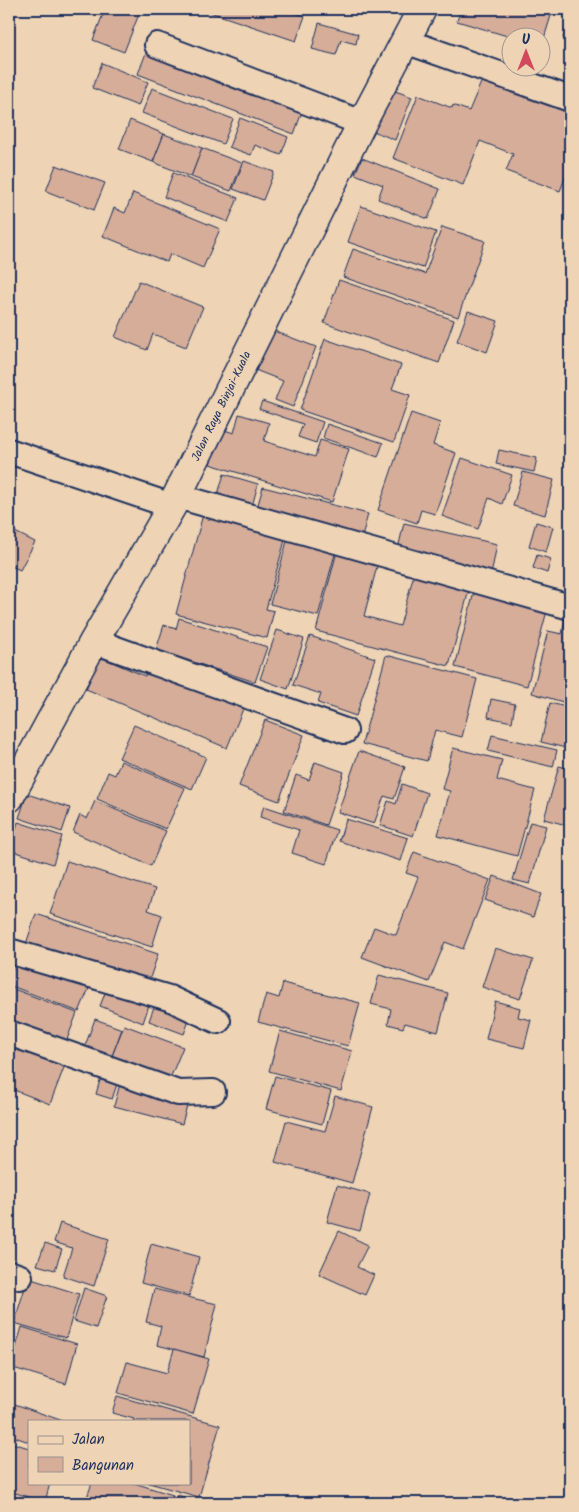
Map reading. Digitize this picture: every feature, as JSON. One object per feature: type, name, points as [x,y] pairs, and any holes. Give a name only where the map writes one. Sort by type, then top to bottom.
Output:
[{"type":"main road","name":"Jalan Raya Binjai-Kuala","points":[[9,798],[174,501],[362,123],[422,9]]},
{"type":"street","points":[[405,41],[570,99]]},
{"type":"street","points":[[157,45],[362,123]]},
{"type":"street","points":[[9,451],[174,501],[570,607]]},
{"type":"street","points":[[94,642],[346,731]]},
{"type":"street","points":[[9,951],[169,998],[218,1021]]},
{"type":"street","points":[[9,1033],[178,1092],[213,1092]]},
{"type":"building","points":[[105,9],[141,9],[124,52],[93,40]]},
{"type":"building","points":[[208,9],[283,9],[305,16],[296,41],[207,11]]},
{"type":"building","points":[[461,9],[553,9],[547,28],[502,28],[502,34],[457,21]]},
{"type":"building","points":[[570,13],[570,40],[563,38]]},
{"type":"building","points":[[319,23],[358,34],[356,44],[341,40],[336,55],[312,49]]},
{"type":"building","points":[[146,53],[302,112],[294,134],[138,74]]},
{"type":"building","points":[[102,63],[148,82],[138,106],[92,88]]},
{"type":"building","points":[[485,73],[570,106],[570,165],[560,191],[506,171],[513,154],[480,141],[463,185],[393,158],[418,95],[452,108],[453,105],[469,111]]},
{"type":"building","points":[[152,88],[233,119],[223,144],[142,113]]},
{"type":"building","points":[[387,88],[412,97],[395,140],[371,130]]},
{"type":"building","points":[[240,118],[288,137],[281,155],[255,145],[251,155],[229,147]]},
{"type":"building","points":[[130,120],[164,134],[153,162],[119,149]]},
{"type":"building","points":[[164,134],[202,148],[191,177],[153,162]]},
{"type":"building","points":[[202,148],[242,163],[231,191],[191,177]]},
{"type":"building","points":[[362,158],[440,189],[428,219],[378,199],[383,185],[355,174]]},
{"type":"building","points":[[244,161],[274,172],[263,200],[233,189]]},
{"type":"building","points":[[56,165],[105,183],[94,210],[46,191]]},
{"type":"building","points":[[173,173],[238,198],[228,222],[164,197]]},
{"type":"building","points":[[133,193],[220,229],[203,268],[170,254],[167,262],[103,236],[114,208],[125,213]]},
{"type":"building","points":[[361,206],[436,232],[423,268],[348,242]]},
{"type":"building","points":[[442,227],[485,241],[458,317],[343,277],[353,249],[425,274]]},
{"type":"building","points":[[339,280],[454,320],[439,363],[324,323]]},
{"type":"building","points":[[139,281],[203,307],[186,347],[153,334],[147,350],[115,337]]},
{"type":"building","points":[[468,311],[498,321],[487,352],[457,341]]},
{"type":"building","points":[[266,328],[316,347],[293,407],[275,400],[283,381],[250,368]]},
{"type":"building","points":[[325,339],[401,365],[392,389],[410,395],[394,442],[300,410]]},
{"type":"building","points":[[262,401],[323,422],[316,443],[298,437],[303,424],[259,409]]},
{"type":"building","points":[[411,413],[440,423],[433,445],[456,453],[435,514],[421,510],[417,523],[378,510]]},
{"type":"building","points":[[239,414],[269,423],[264,441],[315,457],[320,440],[349,449],[332,502],[210,464],[221,429],[234,433]]},
{"type":"building","points":[[327,424],[383,443],[378,457],[323,438]]},
{"type":"building","points":[[499,450],[537,458],[534,472],[496,464]]},
{"type":"building","points":[[462,458],[512,475],[502,504],[489,498],[478,529],[442,516]]},
{"type":"building","points":[[523,472],[554,480],[545,515],[513,506]]},
{"type":"building","points":[[224,474],[258,484],[250,514],[215,504]]},
{"type":"building","points":[[263,487],[368,514],[361,541],[255,515]]},
{"type":"building","points":[[205,507],[288,529],[266,609],[274,611],[267,638],[176,614]]},
{"type":"building","points":[[536,522],[553,527],[546,552],[529,546]]},
{"type":"building","points":[[404,523],[497,544],[491,575],[397,553]]},
{"type":"building","points":[[9,529],[35,542],[20,570],[9,565]]},
{"type":"building","points":[[290,530],[338,543],[318,616],[270,604]]},
{"type":"building","points":[[339,544],[380,555],[364,616],[400,626],[415,570],[470,586],[449,666],[316,631]]},
{"type":"building","points":[[537,555],[551,559],[547,573],[533,568]]},
{"type":"building","points":[[475,588],[548,607],[527,686],[455,667]]},
{"type":"building","points":[[179,618],[267,647],[255,682],[156,650],[164,625],[176,629]]},
{"type":"building","points":[[565,620],[570,621],[570,704],[532,693],[548,631],[562,634]]},
{"type":"building","points":[[277,630],[304,639],[288,689],[260,679]]},
{"type":"building","points":[[310,636],[375,658],[356,716],[318,703],[321,694],[293,685]]},
{"type":"building","points":[[386,655],[477,679],[462,737],[435,730],[427,761],[362,744]]},
{"type":"building","points":[[100,657],[145,676],[149,664],[245,704],[227,748],[86,689]]},
{"type":"building","points":[[491,699],[515,704],[512,722],[488,717]]},
{"type":"building","points":[[550,703],[570,708],[570,749],[541,742]]},
{"type":"building","points":[[265,720],[304,735],[279,801],[239,786]]},
{"type":"building","points":[[134,725],[206,757],[192,789],[119,758]]},
{"type":"building","points":[[492,735],[557,750],[553,767],[488,751]]},
{"type":"building","points":[[453,748],[502,760],[497,780],[535,790],[517,856],[438,835],[450,791],[442,789]]},
{"type":"building","points":[[359,751],[405,767],[394,799],[384,796],[374,824],[338,812]]},
{"type":"building","points":[[121,761],[185,788],[166,829],[97,799],[108,772],[115,775]]},
{"type":"building","points":[[315,762],[344,772],[326,825],[284,811],[296,775],[309,780]]},
{"type":"building","points":[[559,766],[570,769],[570,826],[544,819]]},
{"type":"building","points":[[402,784],[427,793],[413,836],[380,825],[388,801],[396,804]]},
{"type":"building","points":[[27,794],[70,808],[62,832],[19,818]]},
{"type":"building","points":[[95,801],[166,831],[151,866],[73,832],[80,815],[87,819]]},
{"type":"building","points":[[264,806],[337,830],[326,864],[292,853],[299,830],[260,817]]},
{"type":"building","points":[[346,819],[408,838],[401,861],[339,841]]},
{"type":"building","points":[[18,822],[62,836],[53,864],[10,850]]},
{"type":"building","points":[[530,822],[546,826],[530,884],[513,880]]},
{"type":"building","points":[[414,852],[490,880],[463,949],[445,942],[429,982],[362,957],[374,927],[396,935],[418,877],[406,873]]},
{"type":"building","points":[[67,861],[155,889],[148,910],[162,915],[152,947],[50,914]]},
{"type":"building","points":[[494,876],[541,894],[533,917],[485,900]]},
{"type":"building","points":[[36,914],[158,954],[147,987],[25,947]]},
{"type":"building","points":[[495,948],[533,960],[520,999],[482,987]]},
{"type":"building","points":[[16,958],[90,986],[79,1012],[9,985],[9,977]]},
{"type":"building","points":[[379,975],[448,993],[438,1032],[405,1023],[403,1028],[388,1024],[391,1009],[371,1004]]},
{"type":"building","points":[[109,983],[151,999],[143,1023],[100,1006]]},
{"type":"building","points":[[283,983],[360,1003],[348,1046],[258,1022],[266,994],[279,998]]},
{"type":"building","points":[[11,988],[77,1013],[63,1050],[9,1030],[9,994]]},
{"type":"building","points":[[156,1001],[191,1015],[184,1034],[149,1021]]},
{"type":"building","points":[[495,1001],[520,1008],[518,1017],[531,1020],[524,1048],[486,1039]]},
{"type":"building","points":[[95,1019],[122,1029],[109,1064],[82,1054]]},
{"type":"building","points":[[124,1025],[183,1047],[167,1086],[109,1064]]},
{"type":"building","points":[[280,1031],[352,1051],[341,1091],[269,1071]]},
{"type":"building","points":[[9,1044],[65,1065],[50,1104],[9,1088]]},
{"type":"building","points":[[103,1070],[120,1075],[112,1099],[96,1094]]},
{"type":"building","points":[[275,1076],[331,1091],[322,1124],[266,1109]]},
{"type":"building","points":[[121,1080],[189,1098],[182,1124],[114,1106]]},
{"type":"building","points":[[335,1096],[373,1107],[352,1183],[275,1162],[286,1121],[325,1131]]},
{"type":"building","points":[[337,1185],[370,1194],[360,1231],[327,1222]]},
{"type":"building","points":[[60,1223],[109,1239],[94,1286],[63,1276],[72,1248],[54,1242]]},
{"type":"building","points":[[339,1231],[368,1245],[357,1267],[374,1275],[365,1295],[319,1274]]},
{"type":"building","points":[[45,1243],[62,1249],[55,1270],[37,1265]]},
{"type":"building","points":[[151,1244],[199,1257],[189,1296],[141,1283]]},
{"type":"building","points":[[28,1278],[79,1294],[66,1338],[14,1323]]},
{"type":"building","points":[[84,1288],[107,1296],[96,1328],[74,1321]]},
{"type":"building","points":[[154,1289],[217,1304],[204,1357],[157,1345],[161,1326],[146,1322]]},
{"type":"building","points":[[22,1327],[77,1344],[66,1384],[10,1367]]},
{"type":"building","points":[[174,1349],[209,1359],[193,1414],[118,1393],[127,1362],[167,1373]]},
{"type":"building","points":[[117,1396],[220,1425],[199,1497],[153,1484],[190,1484],[190,1420],[134,1420],[112,1413]]},
{"type":"building","points":[[9,1402],[60,1420],[28,1420],[28,1442],[9,1435]]},
{"type":"building","points":[[9,1442],[28,1448],[28,1484],[50,1484],[45,1502],[9,1491]]},
{"type":"building","points":[[92,1484],[137,1484],[173,1495],[170,1503],[98,1503],[86,1500]]},
{"type":"building","points":[[177,1495],[205,1503],[175,1503]]}]
